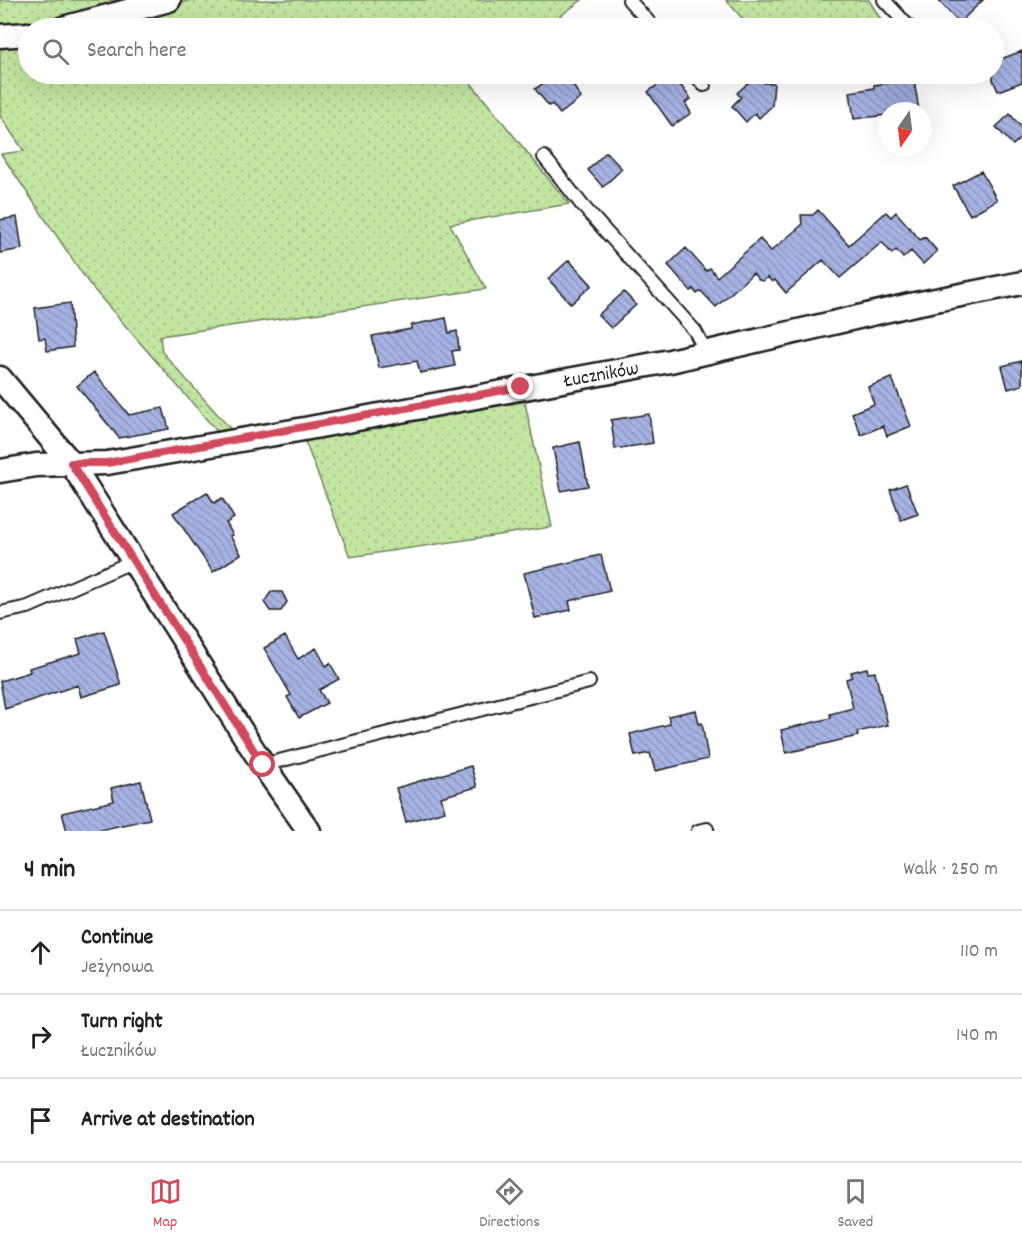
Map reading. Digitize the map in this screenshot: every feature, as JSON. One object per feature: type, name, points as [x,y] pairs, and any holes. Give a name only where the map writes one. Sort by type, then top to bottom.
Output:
[{"type":"street","points":[[101,18],[170,0]]},
{"type":"street","points":[[0,36],[18,35]]},
{"type":"street","name":"Łuczników","points":[[0,471],[71,463],[107,463],[304,429],[670,361],[910,305],[1022,283]]},
{"type":"street","points":[[0,378],[71,463],[263,765],[309,831]]},
{"type":"lane","points":[[629,0],[645,18]]},
{"type":"lane","points":[[884,0],[901,18]]},
{"type":"lane","points":[[544,157],[582,205],[695,331],[706,352]]},
{"type":"lane","points":[[0,613],[28,607],[134,561]]},
{"type":"lane","points":[[263,765],[589,682]]},
{"type":"green space","points":[[0,0],[142,0],[77,18],[18,18],[18,28],[0,30]]},
{"type":"green space","points":[[191,0],[582,0],[557,18],[124,18]]},
{"type":"green space","points":[[726,0],[869,0],[880,18],[742,18]]},
{"type":"green space","points":[[18,40],[18,84],[472,84],[569,204],[450,224],[486,289],[160,336],[162,352],[235,434],[221,436],[90,285],[1,154],[24,151],[0,116],[0,42]]},
{"type":"green space","points":[[523,394],[552,527],[350,557],[303,436]]},
{"type":"building","points":[[938,0],[983,0],[964,18],[954,18]]},
{"type":"building","points":[[1022,51],[1022,82],[998,91],[995,84],[1004,84],[1004,58]]},
{"type":"building","points":[[542,84],[572,84],[581,98],[560,114],[552,104],[549,106],[535,89]]},
{"type":"building","points":[[659,84],[680,84],[691,99],[685,103],[691,113],[672,126],[648,92]]},
{"type":"building","points":[[747,84],[774,84],[772,106],[759,118],[755,113],[746,122],[732,106],[741,97],[737,93]]},
{"type":"building","points":[[881,84],[915,84],[918,102],[878,102],[878,116],[854,119],[850,92],[874,88],[874,85]]},
{"type":"building","points":[[1010,114],[1022,128],[1022,137],[1013,145],[996,127]]},
{"type":"building","points":[[606,152],[622,169],[603,187],[588,170]]},
{"type":"building","points":[[981,171],[997,200],[970,215],[953,186]]},
{"type":"building","points":[[818,210],[849,245],[886,212],[891,217],[896,212],[920,240],[925,237],[937,251],[923,264],[911,251],[903,258],[896,250],[892,254],[882,242],[840,278],[823,260],[786,293],[775,280],[772,282],[768,277],[763,281],[759,280],[753,273],[716,307],[701,291],[697,294],[693,289],[691,291],[668,265],[686,248],[706,271],[710,268],[717,277],[760,239],[771,251],[802,225],[801,215],[813,215]]},
{"type":"building","points":[[17,217],[22,249],[0,253],[0,220]]},
{"type":"building","points":[[569,260],[592,285],[571,304],[548,279]]},
{"type":"building","points":[[624,292],[636,305],[611,328],[598,315]]},
{"type":"building","points":[[70,303],[73,347],[47,351],[45,338],[39,339],[35,308]]},
{"type":"building","points":[[446,318],[449,333],[457,331],[459,350],[452,351],[455,366],[420,373],[417,361],[379,368],[372,336],[411,329],[411,325]]},
{"type":"building","points":[[1022,361],[1022,385],[1008,389],[1002,366]]},
{"type":"building","points":[[94,372],[129,415],[163,408],[169,429],[119,438],[77,386]]},
{"type":"building","points":[[892,378],[911,426],[887,436],[883,426],[861,435],[852,413],[874,404],[868,387]]},
{"type":"building","points":[[649,414],[653,443],[615,449],[611,420]]},
{"type":"building","points":[[580,442],[588,486],[561,491],[553,448]]},
{"type":"building","points":[[906,484],[918,514],[901,520],[890,490]]},
{"type":"building","points":[[207,492],[214,503],[222,498],[234,518],[226,523],[233,535],[230,536],[241,554],[213,572],[173,513]]},
{"type":"building","points":[[601,555],[610,591],[569,601],[571,610],[535,618],[524,573]]},
{"type":"building","points":[[271,592],[282,592],[287,602],[281,611],[270,611],[264,602]]},
{"type":"building","points":[[104,631],[121,685],[81,697],[78,685],[5,709],[0,681],[30,672],[29,668],[81,653],[77,639]]},
{"type":"building","points":[[285,636],[298,659],[316,648],[326,666],[330,663],[339,679],[319,690],[327,703],[299,718],[287,697],[291,695],[264,648]]},
{"type":"building","points":[[867,668],[868,673],[875,672],[888,725],[857,732],[858,736],[786,753],[781,730],[831,718],[830,714],[853,708],[846,679],[852,677],[851,672]]},
{"type":"building","points":[[696,710],[699,724],[702,723],[708,759],[655,771],[650,753],[635,756],[630,734],[670,724],[668,716]]},
{"type":"building","points":[[471,766],[477,787],[441,797],[445,811],[406,822],[396,788]]},
{"type":"building","points":[[141,781],[150,819],[95,831],[67,831],[62,813],[114,801],[111,788]]},
{"type":"route","points":[[263,765],[71,463],[107,463],[304,429],[521,387]]}]
